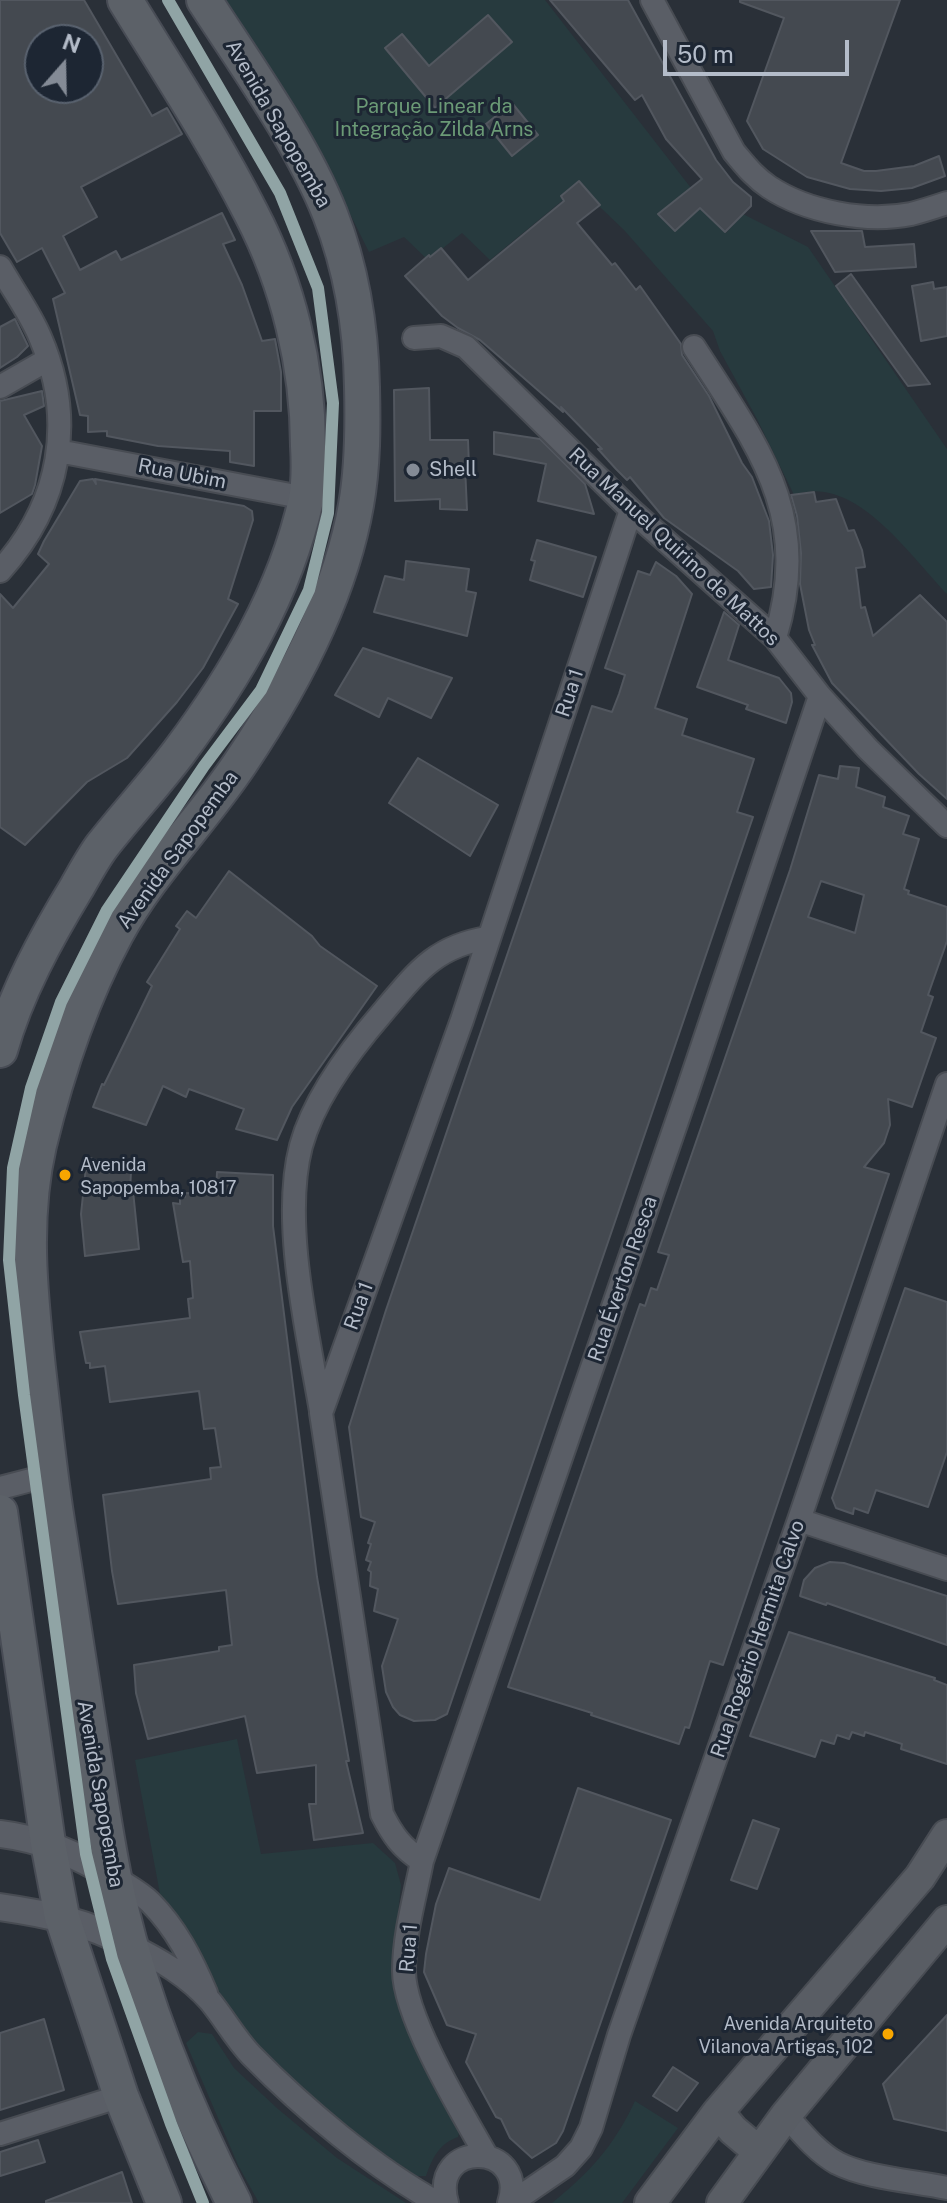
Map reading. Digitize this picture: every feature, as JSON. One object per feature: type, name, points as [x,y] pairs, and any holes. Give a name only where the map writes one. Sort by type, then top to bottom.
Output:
[{"type":"main road","points":[[0,1050],[6,1028],[49,932],[100,848],[179,752],[233,674],[253,638],[284,571],[306,498],[308,405],[298,344],[277,272],[252,215],[211,141],[125,0]]},
{"type":"main road","name":"Avenida Sapopemba","points":[[204,0],[298,151],[328,208],[349,269],[361,346],[363,438],[357,504],[341,566],[312,637],[277,705],[239,766],[165,861],[117,933],[73,1036],[40,1141],[34,1169],[27,1267],[50,1475],[114,1877],[130,1945],[157,2025],[208,2152],[234,2203]]},
{"type":"main road","points":[[0,1512],[48,1843],[62,1917],[121,2096],[164,2203]]},
{"type":"main road","points":[[650,2203],[718,2112],[920,1877],[947,1835]]},
{"type":"main road","points":[[722,2203],[786,2115],[947,1921]]},
{"type":"main road","points":[[718,2112],[733,2130],[758,2151]]},
{"type":"street","points":[[652,0],[734,152],[751,173],[769,187],[826,210],[868,216],[910,214],[947,203]]},
{"type":"street","points":[[0,267],[40,336],[55,387],[60,422],[56,469],[36,521],[22,546],[0,571]]},
{"type":"street","name":"Rua Manuel Quirino de Mattos","points":[[414,338],[441,336],[466,347],[631,510],[775,638],[820,696],[868,749],[947,826]]},
{"type":"street","points":[[694,347],[752,439],[770,476],[784,516],[788,567],[785,605],[775,638]]},
{"type":"street","points":[[0,387],[47,360]]},
{"type":"street","name":"Rua Ubim","points":[[58,451],[306,498]]},
{"type":"street","name":"Rua 1","points":[[486,2155],[409,2006],[404,1974],[406,1944],[422,1861],[404,1849],[382,1814],[321,1413],[462,1020],[631,510]]},
{"type":"street","name":"Rua Éverton Resca","points":[[422,1861],[820,696]]},
{"type":"street","points":[[321,1413],[298,1273],[294,1192],[302,1145],[322,1098],[345,1059],[411,979],[441,953],[465,942],[488,938]]},
{"type":"street","name":"Rua Rogério Hermita Calvo","points":[[510,2203],[546,2180],[573,2157],[591,2128],[619,2035],[947,1084]]},
{"type":"street","points":[[0,1488],[50,1475]]},
{"type":"street","points":[[799,1520],[947,1569]]},
{"type":"street","points":[[0,1834],[48,1843],[79,1856],[149,1900],[192,1958],[210,2002]]},
{"type":"street","points":[[0,1907],[62,1917],[96,1927],[184,1977],[210,2002],[251,2054],[318,2116],[391,2173],[438,2203]]},
{"type":"street","points":[[0,2134],[121,2096]]},
{"type":"street","name":"Rua 1","points":[[458,2105],[462,2159]]},
{"type":"street","points":[[786,2115],[811,2143],[835,2162],[857,2170],[947,2188]]},
{"type":"street","points":[[447,2203],[444,2189],[452,2167],[462,2159],[486,2155],[496,2159],[510,2175],[510,2203]]},
{"type":"street","points":[[391,2173],[417,2178],[446,2177]]},
{"type":"street","points":[[510,2175],[546,2180]]},
{"type":"green space","name":"Parque Linear da Integração Zilda Arns","points":[[221,0],[545,0],[726,233],[743,214],[808,247],[947,449],[947,594],[880,522],[859,507],[838,496],[817,491],[794,495],[720,351],[713,331],[624,230],[579,187],[490,260],[462,233],[428,260],[404,237],[369,252],[327,168]]},
{"type":"green space","points":[[237,1739],[261,1854],[373,1843],[395,1863],[401,1885],[392,1972],[400,2008],[461,2124],[458,2137],[438,2152],[426,2176],[416,2176],[325,2113],[174,1969],[135,1760]]},
{"type":"green space","points":[[198,2032],[212,2034],[234,2068],[337,2158],[406,2203],[259,2203],[238,2165],[186,2043]]},
{"type":"green space","points":[[635,2101],[678,2128],[622,2203],[552,2203],[600,2157],[619,2132]]},
{"type":"building","points":[[0,0],[84,0],[98,24],[24,24],[24,104],[104,104],[104,34],[152,116],[167,108],[182,134],[81,187],[97,217],[63,236],[80,270],[116,251],[121,260],[222,213],[235,240],[223,244],[262,341],[275,339],[281,372],[281,411],[254,411],[254,466],[230,462],[230,451],[158,446],[107,436],[107,431],[88,432],[88,416],[80,415],[53,299],[65,293],[42,248],[17,262],[0,233]]},
{"type":"building","points":[[550,0],[628,0],[716,160],[733,182],[751,197],[751,206],[725,232],[700,208],[675,231],[658,214],[702,179],[666,139],[642,95],[635,100]]},
{"type":"building","points":[[740,0],[900,0],[841,163],[864,171],[876,171],[914,166],[939,156],[945,176],[912,188],[881,191],[850,189],[807,177],[763,149],[747,121],[784,18]]},
{"type":"building","points":[[488,15],[512,42],[435,108],[385,48],[402,34],[429,66]]},
{"type":"building","points":[[512,103],[538,135],[512,156],[486,124]]},
{"type":"building","points":[[579,181],[600,205],[577,223],[636,290],[640,286],[681,344],[682,355],[709,396],[752,477],[769,521],[773,555],[771,587],[754,589],[738,571],[664,518],[630,477],[627,480],[616,469],[598,449],[602,449],[561,407],[563,412],[480,340],[442,316],[405,276],[441,248],[468,280],[564,201],[561,196]]},
{"type":"building","points":[[811,231],[862,231],[865,247],[914,244],[916,267],[835,272]]},
{"type":"building","points":[[851,274],[930,384],[908,386],[850,306],[836,286]]},
{"type":"building","points":[[933,282],[934,289],[947,287],[947,336],[921,341],[912,286]]},
{"type":"building","points":[[15,319],[28,346],[0,368],[0,327]]},
{"type":"building","name":"Shell","points":[[429,388],[430,440],[468,440],[469,466],[465,466],[467,510],[440,509],[440,499],[395,501],[394,390]]},
{"type":"building","points":[[42,391],[44,406],[24,415],[42,446],[32,494],[0,513],[0,401]]},
{"type":"building","points":[[494,432],[540,439],[585,484],[594,514],[538,501],[546,464],[494,454]]},
{"type":"building","points":[[93,479],[96,484],[95,479],[244,506],[252,511],[253,520],[228,599],[238,604],[203,668],[177,702],[127,758],[87,782],[25,845],[0,827],[0,594],[13,608],[49,564],[38,554],[44,541],[80,481]]},
{"type":"building","points":[[814,492],[816,502],[836,499],[848,531],[854,530],[865,567],[856,568],[861,608],[865,607],[873,636],[920,595],[947,622],[947,799],[832,683],[812,645],[815,645],[800,584],[801,553],[791,495]]},
{"type":"building","points":[[537,540],[596,557],[583,597],[530,580],[535,561],[531,560]]},
{"type":"building","points":[[406,561],[469,569],[466,591],[476,593],[467,636],[374,612],[385,576],[404,580]]},
{"type":"building","points":[[656,562],[676,576],[692,594],[655,708],[687,719],[682,735],[754,759],[737,812],[753,817],[447,1714],[435,1720],[414,1721],[400,1715],[386,1692],[382,1666],[398,1619],[374,1611],[378,1589],[370,1586],[371,1572],[368,1570],[371,1562],[366,1560],[375,1522],[361,1517],[349,1427],[592,706],[612,712],[619,694],[625,675],[605,668],[638,571],[650,575]]},
{"type":"building","points":[[724,612],[739,625],[728,660],[779,678],[791,693],[792,702],[786,723],[746,709],[748,705],[697,687]]},
{"type":"building","points":[[363,648],[452,678],[431,718],[388,698],[379,717],[335,695]]},
{"type":"building","points":[[418,758],[498,805],[470,856],[389,803]]},
{"type":"building","points":[[840,766],[859,768],[856,787],[885,797],[883,807],[909,816],[903,834],[919,839],[904,889],[909,891],[908,894],[947,907],[947,941],[928,995],[933,997],[921,1032],[936,1038],[912,1107],[888,1099],[890,1125],[884,1143],[864,1167],[889,1174],[723,1665],[710,1661],[689,1728],[685,1727],[679,1744],[508,1687],[640,1304],[645,1306],[651,1288],[657,1290],[669,1255],[658,1252],[790,870],[819,775],[838,779]],"holes":[[[821,881],[864,895],[855,933],[808,917]]]},
{"type":"building","points":[[229,871],[312,936],[320,946],[377,986],[292,1107],[277,1140],[236,1129],[244,1109],[189,1089],[186,1097],[163,1086],[146,1125],[93,1107],[152,986],[147,982],[180,929],[176,926],[187,911],[196,918]]},
{"type":"building","points":[[87,1157],[131,1172],[130,1191],[133,1191],[139,1249],[85,1256],[81,1214]]},
{"type":"building","points":[[217,1172],[273,1175],[273,1226],[317,1577],[349,1761],[346,1761],[363,1833],[314,1840],[309,1804],[316,1804],[316,1765],[257,1773],[245,1716],[148,1739],[136,1693],[134,1665],[219,1651],[219,1647],[232,1645],[226,1590],[118,1604],[103,1495],[211,1479],[210,1468],[221,1467],[215,1428],[204,1429],[199,1391],[110,1402],[105,1366],[90,1368],[90,1363],[86,1363],[80,1332],[190,1318],[188,1299],[193,1298],[190,1261],[183,1262],[173,1203],[180,1204],[180,1197],[185,1197],[185,1193],[216,1194]]},
{"type":"building","points":[[905,1288],[947,1302],[947,1452],[928,1507],[876,1490],[868,1513],[854,1508],[853,1514],[836,1508],[832,1498]]},
{"type":"building","points":[[830,1562],[844,1563],[947,1596],[947,1645],[800,1596],[804,1580],[815,1568]]},
{"type":"building","points":[[789,1632],[935,1678],[947,1685],[947,1764],[901,1749],[902,1744],[865,1732],[864,1736],[852,1732],[849,1739],[837,1735],[834,1744],[821,1740],[815,1757],[750,1736]]},
{"type":"building","points":[[578,1788],[671,1820],[563,2131],[556,2143],[532,2158],[510,2138],[466,2062],[476,2034],[447,2025],[424,1972],[426,1954],[436,1904],[449,1868],[540,1900]]},
{"type":"building","points":[[753,1820],[779,1829],[757,1889],[731,1880]]},
{"type":"building","points":[[947,2015],[947,2131],[894,2119],[883,2084]]},
{"type":"building","points":[[44,2019],[64,2090],[0,2110],[0,2033]]},
{"type":"building","points":[[673,2067],[698,2083],[677,2111],[653,2096]]},
{"type":"building","points":[[38,2140],[45,2162],[0,2176],[0,2152]]},
{"type":"building","points":[[122,2172],[132,2203],[46,2203],[46,2201]]},
{"type":"transit line","points":[[168,0],[280,193],[318,288],[333,403],[328,513],[309,590],[261,690],[204,766],[107,910],[61,1002],[31,1088],[13,1168],[9,1260],[24,1395],[86,1854],[112,1959],[203,2203]]},
{"type":"place","name":"Shell","points":[[413,470]]},
{"type":"place","name":"Avenida Sapopemba, 10817","points":[[65,1175]]},
{"type":"place","name":"Avenida Arquiteto Vilanova Artigas, 102","points":[[888,2034]]}]
